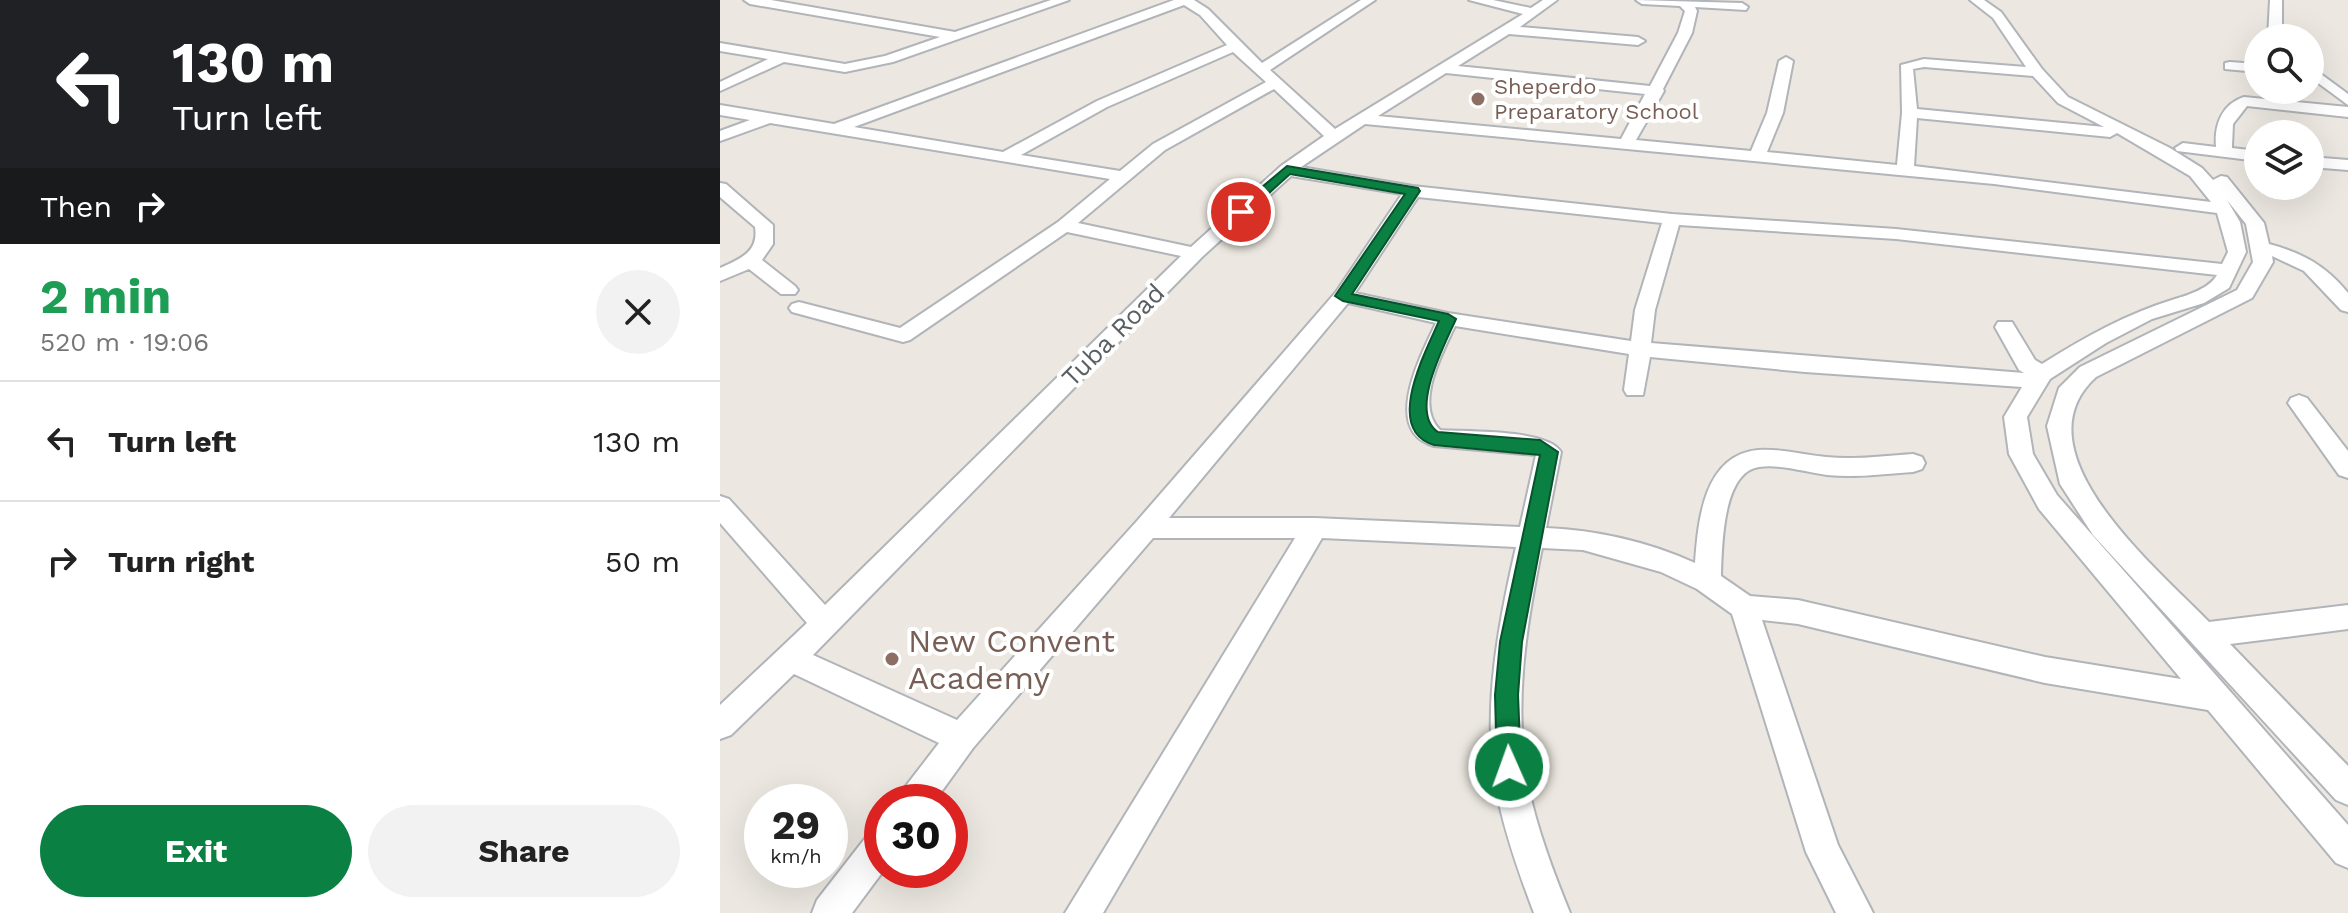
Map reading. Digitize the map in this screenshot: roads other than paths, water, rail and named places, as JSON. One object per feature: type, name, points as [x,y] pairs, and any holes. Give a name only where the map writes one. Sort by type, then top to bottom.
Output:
[{"type":"street","points":[[750,0],[953,35]]},
{"type":"street","points":[[720,47],[845,68],[888,59],[1063,0]]},
{"type":"street","points":[[835,129],[1185,0],[1209,9],[1235,46],[1334,136]]},
{"type":"street","points":[[1262,69],[1369,0]]},
{"type":"street","points":[[1475,0],[1542,6]]},
{"type":"street","points":[[1642,0],[1742,7]]},
{"type":"street","points":[[1976,0],[1997,15],[2037,72],[2063,100],[2196,172],[2214,192],[2231,222],[2237,252],[2222,284],[2197,299],[2145,315],[2122,326],[2039,377],[2015,417],[2021,454],[2048,502],[2348,851]]},
{"type":"street","points":[[1990,0],[2003,8],[2029,35],[2052,70],[2074,90],[2106,112],[2183,148],[2222,181],[2255,223],[2263,262],[2245,294],[2088,372],[2070,388],[2062,407],[2059,426],[2072,484],[2102,528],[2348,789]]},
{"type":"street","points":[[2275,24],[2276,0]]},
{"type":"street","points":[[1626,144],[1657,91],[1685,33],[1691,11],[1684,3]]},
{"type":"street","name":"Tuba Road","points":[[720,725],[791,658],[1195,253],[1287,170],[1334,136],[1446,69],[1542,6]]},
{"type":"street","points":[[1507,30],[1638,41]]},
{"type":"street","points":[[1007,156],[1102,104],[1235,46]]},
{"type":"street","points":[[720,87],[783,57]]},
{"type":"street","points":[[1757,156],[1775,113],[1786,61]]},
{"type":"street","points":[[1905,171],[1910,113],[1906,68],[1912,64],[2037,72]]},
{"type":"street","points":[[2230,66],[2244,67]]},
{"type":"street","points":[[1446,69],[1657,91]]},
{"type":"street","points":[[799,308],[903,335],[1064,226],[1159,147],[1277,82]]},
{"type":"street","points":[[2324,82],[2348,101]]},
{"type":"street","points":[[2225,153],[2221,136],[2235,106],[2244,101],[2348,112]]},
{"type":"street","points":[[720,110],[1126,177]]},
{"type":"street","points":[[1910,113],[2129,134]]},
{"type":"street","points":[[720,136],[767,118]]},
{"type":"street","points":[[1364,119],[1994,179],[2224,209]]},
{"type":"street","points":[[2183,148],[2244,155]]},
{"type":"street","points":[[2324,164],[2347,166]]},
{"type":"street","points":[[1287,170],[1413,191],[1672,219],[1896,234],[2228,270]]},
{"type":"street","points":[[720,188],[764,225],[765,249],[751,261],[720,275]]},
{"type":"street","points":[[928,784],[962,738],[1343,296],[1413,191]]},
{"type":"street","points":[[1635,390],[1645,310],[1672,219]]},
{"type":"street","points":[[1064,226],[1195,253]]},
{"type":"street","points":[[2261,248],[2304,260],[2319,272],[2348,306]]},
{"type":"street","points":[[751,261],[788,290]]},
{"type":"street","points":[[1343,296],[1448,319],[1638,349],[1805,365],[2039,377]]},
{"type":"street","points":[[1448,319],[1418,388],[1420,423],[1434,438],[1545,448],[1549,452],[1511,642],[1506,695],[1509,767],[1532,861],[1552,913]]},
{"type":"street","points":[[2005,327],[2027,365],[2039,377]]},
{"type":"street","points":[[2299,403],[2348,469]]},
{"type":"street","points":[[1707,581],[1710,528],[1720,490],[1732,471],[1747,461],[1766,459],[1850,468],[1913,463]]},
{"type":"street","points":[[720,506],[825,624]]},
{"type":"street","points":[[1146,528],[1315,528],[1583,540],[1668,563],[1707,581],[1744,607],[1798,612],[2045,670],[2217,698]]},
{"type":"street","points":[[1083,913],[1315,528]]},
{"type":"street","points":[[1744,607],[1823,852],[1855,913]]},
{"type":"street","points":[[2203,635],[2348,617]]},
{"type":"street","points":[[791,658],[962,738]]},
{"type":"street","points":[[830,913],[864,868]]},
{"type":"place","name":"Sheperdo Preparatory School","points":[[1478,99]]},
{"type":"place","name":"New Convent Academy","points":[[892,659]]}]
